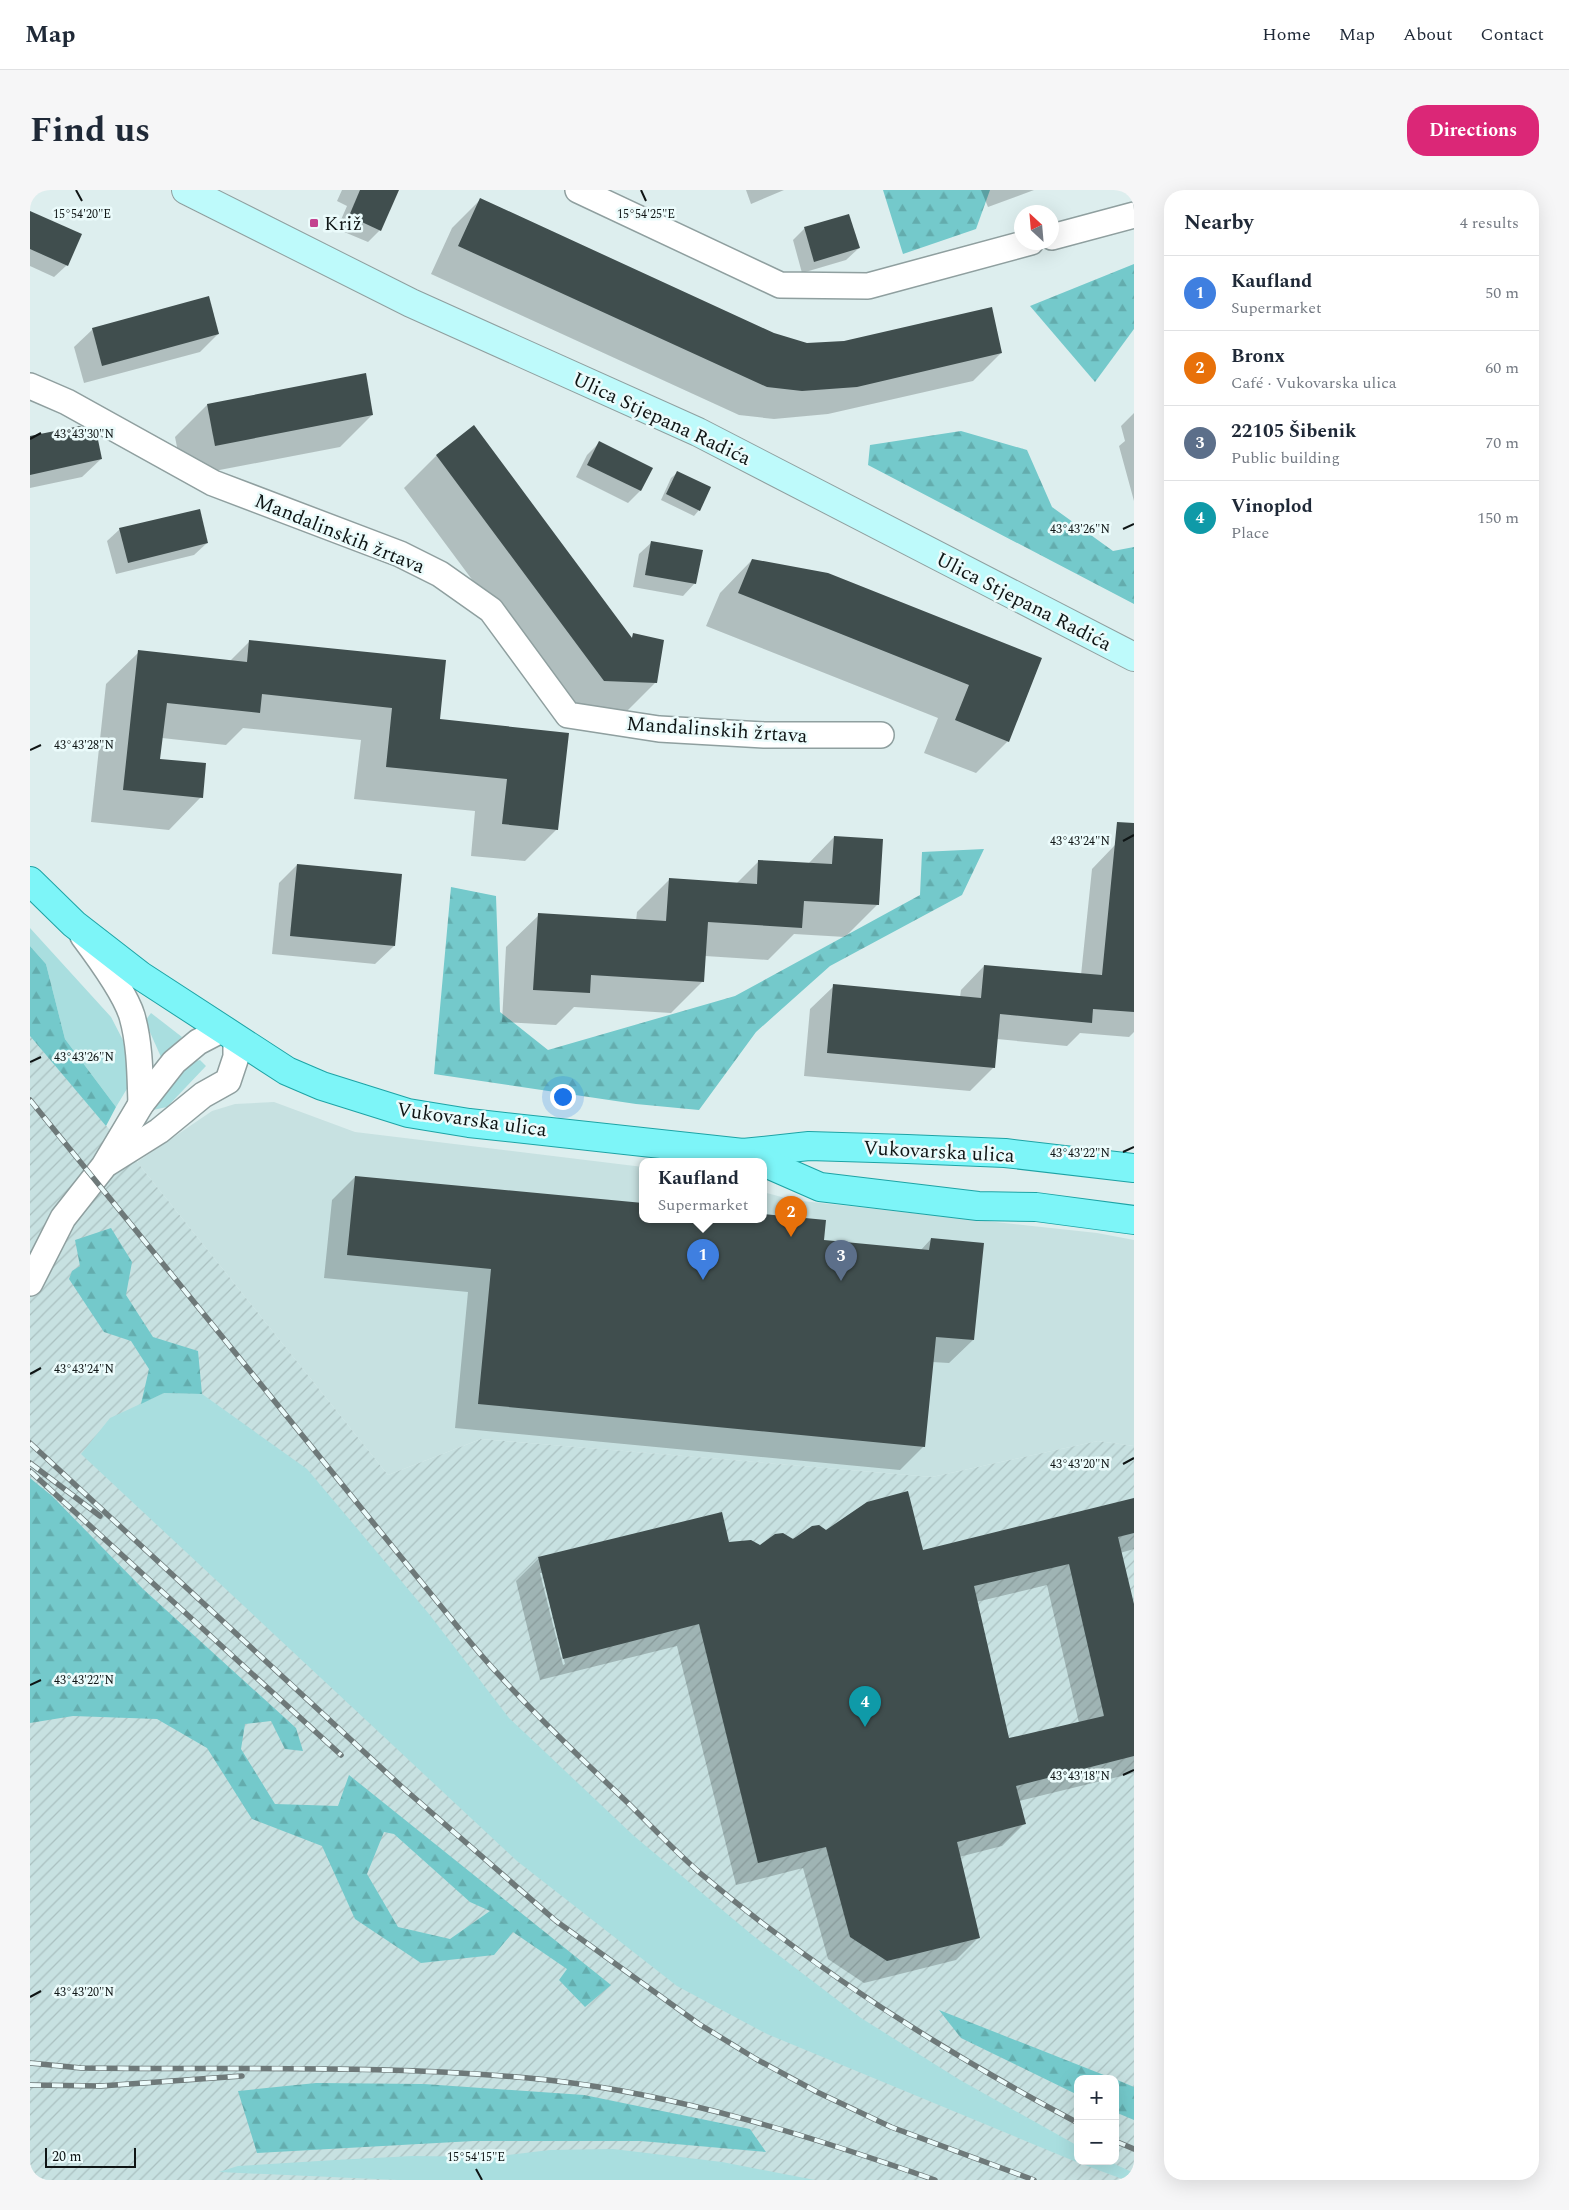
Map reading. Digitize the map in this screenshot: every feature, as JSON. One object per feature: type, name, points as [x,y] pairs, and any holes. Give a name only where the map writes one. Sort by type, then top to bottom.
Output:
[{"type":"main road","name":"Ulica Stjepana Radića","points":[[186,190],[411,303],[698,432],[1134,657]]},
{"type":"main road","name":"Vukovarska ulica","points":[[30,881],[74,924],[141,976],[287,1071],[322,1086],[408,1112],[469,1123],[748,1158]]},
{"type":"main road","name":"Vukovarska ulica","points":[[760,1158],[810,1146],[1005,1153],[1134,1168]]},
{"type":"main road","name":"Vukovarska ulica","points":[[767,1164],[820,1187],[978,1206],[1036,1207],[1134,1220]]},
{"type":"street","points":[[578,190],[780,285],[868,286],[1014,247]]},
{"type":"street","points":[[1059,235],[1134,215]]},
{"type":"street","name":"Mandalinskih žrtava","points":[[30,386],[68,402],[212,483],[400,554],[440,574],[491,610],[568,715],[669,729],[764,735],[881,735]]},
{"type":"street","points":[[74,924],[102,962],[131,1014],[138,1048],[141,1104]]},
{"type":"street","points":[[30,1283],[63,1218],[104,1166],[141,1104],[174,1062],[198,1042],[229,1034],[236,1057],[228,1081],[204,1095],[159,1131],[104,1166]]},
{"type":"shaded area","points":[[30,928],[111,1017],[127,1048],[128,1087],[116,1107],[65,1039],[46,964],[30,946]]},
{"type":"shaded area","points":[[151,1013],[182,1037],[161,1057],[145,1021]]},
{"type":"shaded area","points":[[30,1036],[137,1162],[388,1475],[481,1439],[932,1477],[1098,1441],[1134,1446],[1134,2180],[30,2180]]},
{"type":"shaded area","points":[[200,1060],[206,1066],[167,1107],[153,1110],[186,1067]]},
{"type":"shaded area","points":[[274,1102],[355,1132],[639,1167],[639,1223],[767,1223],[767,1193],[793,1200],[1097,1233],[1134,1240],[1134,1446],[1098,1441],[932,1477],[481,1439],[388,1475],[137,1162],[212,1111],[235,1104]]},
{"type":"shaded area","points":[[164,1393],[202,1394],[307,1469],[429,1614],[509,1718],[634,1836],[751,1934],[861,2018],[960,2080],[1074,2144],[1074,2161],[767,2034],[677,1986],[517,1861],[81,1454],[110,1418]]},
{"type":"shaded area","points":[[613,2149],[722,2162],[815,2180],[398,2180],[219,2172],[238,2166],[335,2160],[413,2156],[492,2157],[550,2150]]},
{"type":"shaded area","points":[[1085,2165],[1117,2165],[1134,2173],[1134,2180],[1125,2180]]},
{"type":"green space","points":[[883,190],[990,190],[976,229],[903,254]]},
{"type":"green space","points":[[1134,264],[1134,329],[1095,382],[1030,306]]},
{"type":"green space","points":[[961,431],[1027,450],[1052,507],[1113,551],[1134,547],[1134,604],[868,465],[870,445]]},
{"type":"green space","points":[[984,849],[962,895],[830,966],[756,1032],[699,1110],[636,1104],[434,1074],[451,887],[496,896],[500,1012],[548,1050],[735,996],[920,895],[922,852]]},
{"type":"green space","points":[[30,946],[46,964],[65,1039],[116,1107],[106,1126],[30,1036]]},
{"type":"green space","points":[[111,1228],[132,1262],[126,1295],[153,1337],[198,1351],[202,1394],[164,1393],[141,1404],[149,1369],[131,1341],[104,1332],[69,1279],[72,1271],[80,1266],[75,1240]]},
{"type":"green space","points":[[30,1478],[52,1496],[143,1589],[296,1728],[303,1751],[285,1749],[271,1721],[245,1724],[241,1749],[275,1804],[338,1806],[349,1775],[611,1985],[585,2007],[559,1980],[567,1969],[513,1932],[494,1955],[421,1963],[355,1919],[322,1846],[252,1819],[207,1748],[157,1719],[73,1716],[30,1723]],"holes":[[[384,1832],[394,1834],[470,1902],[490,1911],[450,1939],[398,1927],[367,1874]]]},
{"type":"green space","points":[[939,2010],[1104,2075],[1074,2075],[1074,2093],[961,2038]]},
{"type":"green space","points":[[1119,2081],[1134,2087],[1134,2120],[1119,2114]]},
{"type":"green space","points":[[316,2083],[424,2084],[584,2095],[750,2129],[766,2152],[641,2141],[473,2141],[257,2153],[238,2091]]},
{"type":"building","points":[[360,190],[399,190],[381,231],[349,216]]},
{"type":"building","points":[[480,198],[774,333],[807,343],[844,341],[992,307],[1002,353],[857,387],[802,391],[767,387],[458,246]]},
{"type":"building","points":[[30,211],[82,234],[68,266],[30,249]]},
{"type":"building","points":[[849,214],[860,248],[814,262],[804,227]]},
{"type":"building","points":[[209,296],[219,334],[102,366],[92,328]]},
{"type":"building","points":[[366,373],[373,415],[215,446],[207,404]]},
{"type":"building","points":[[474,425],[632,638],[633,633],[664,640],[657,683],[604,681],[436,455]]},
{"type":"building","points":[[80,426],[97,435],[102,459],[30,475],[30,436]]},
{"type":"building","points":[[599,441],[653,468],[641,491],[587,465]]},
{"type":"building","points":[[677,471],[711,487],[700,511],[666,494]]},
{"type":"building","points":[[200,509],[208,543],[128,563],[119,528]]},
{"type":"building","points":[[651,541],[703,550],[696,584],[645,575]]},
{"type":"building","points":[[752,559],[828,573],[1042,658],[1009,742],[955,720],[969,685],[738,593]]},
{"type":"building","points":[[249,640],[446,660],[440,719],[569,733],[558,830],[502,824],[507,779],[386,767],[392,708],[262,694],[260,713],[167,703],[160,759],[206,763],[203,798],[123,790],[138,650],[247,662]]},
{"type":"building","points":[[1117,822],[1134,823],[1134,1012],[1093,1009],[1092,1023],[1000,1014],[995,1068],[827,1053],[833,984],[981,998],[984,965],[1102,975]]},
{"type":"building","points":[[834,836],[883,839],[879,905],[804,901],[802,928],[708,922],[704,982],[591,975],[590,993],[533,990],[538,913],[666,921],[669,878],[757,884],[758,860],[832,864]]},
{"type":"building","points":[[297,864],[402,874],[395,946],[290,936]]},
{"type":"building","points":[[355,1176],[639,1203],[639,1223],[767,1223],[767,1214],[826,1220],[824,1240],[929,1250],[931,1238],[984,1243],[974,1340],[936,1337],[925,1447],[478,1404],[491,1269],[347,1255]]},
{"type":"building","points":[[908,1491],[923,1550],[1134,1498],[1134,1533],[1118,1537],[1134,1604],[1134,1756],[1016,1786],[1026,1824],[957,1842],[980,1938],[887,1961],[850,1937],[826,1847],[758,1863],[699,1624],[563,1659],[538,1557],[722,1512],[729,1542],[751,1540],[760,1545],[775,1534],[783,1533],[793,1539],[812,1526],[819,1525],[826,1530],[867,1502]],"holes":[[[1069,1564],[1104,1716],[1009,1738],[974,1586]]]},
{"type":"railway","points":[[30,1100],[471,1643],[563,1741],[700,1873],[789,1943],[930,2039],[1074,2121]]},
{"type":"railway","points":[[30,1443],[402,1787],[556,1921],[699,2024],[756,2059],[817,2092],[891,2127],[1034,2180]]},
{"type":"railway","points":[[30,1463],[100,1516]]},
{"type":"railway","points":[[30,1471],[341,1755]]},
{"type":"railway","points":[[30,2063],[81,2068],[374,2070],[490,2075],[548,2080],[647,2096],[744,2119],[840,2148],[935,2180]]},
{"type":"railway","points":[[30,2085],[101,2086],[242,2076]]},
{"type":"railway","points":[[1119,2143],[1134,2149]]},
{"type":"place","name":"Križ","points":[[314,223]]},
{"type":"place","name":"Bronx","points":[[791,1237]]},
{"type":"place","name":"Kaufland","points":[[703,1280]]},
{"type":"place","name":"22105 Šibenik","points":[[841,1281]]},
{"type":"place","name":"Vinoplod","points":[[865,1727]]}]
